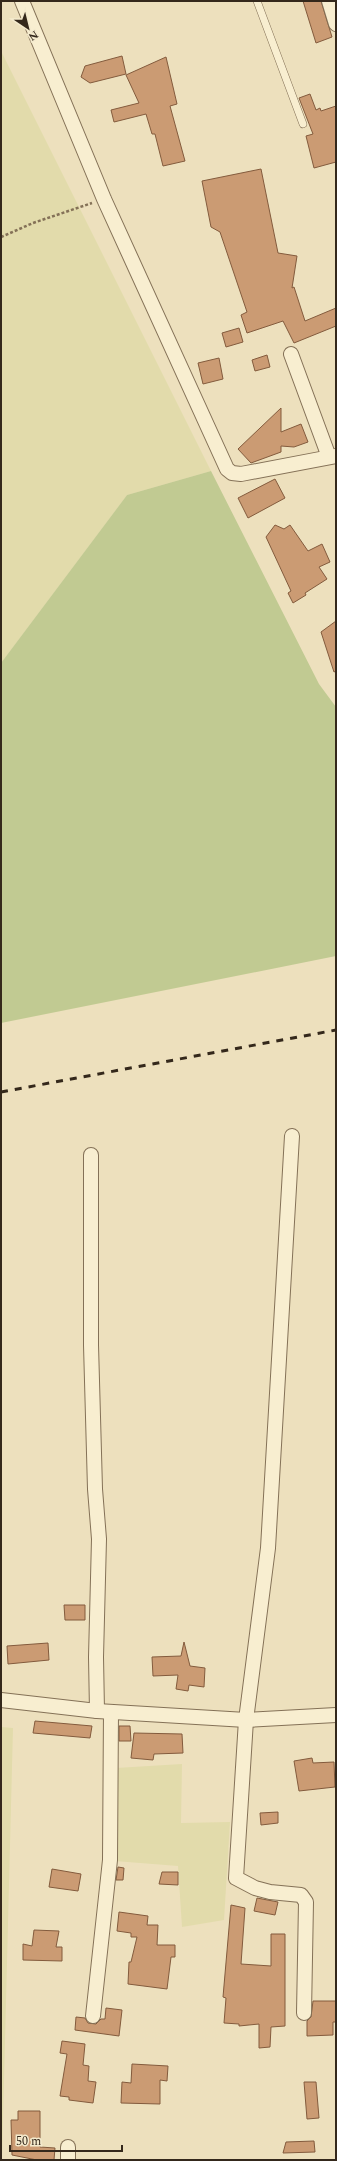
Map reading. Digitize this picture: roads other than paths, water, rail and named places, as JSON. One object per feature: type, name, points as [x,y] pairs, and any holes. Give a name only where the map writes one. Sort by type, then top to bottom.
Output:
[{"type":"street","points":[[22,1],[104,200],[227,469],[232,473],[241,474],[332,457],[291,354]]},
{"type":"street","points":[[329,1],[336,24]]},
{"type":"street","points":[[292,1136],[268,1548],[246,1720],[236,1878],[255,1888],[270,1892],[301,1895],[306,1902],[304,2013]]},
{"type":"street","points":[[91,1155],[91,1345],[95,1489],[99,1539],[96,1657],[104,1712],[110,1860],[93,2016]]},
{"type":"street","points":[[1,1700],[104,1712],[246,1720],[336,1715]]},
{"type":"lane","points":[[257,1],[303,124]]},
{"type":"railway","points":[[1,1092],[336,1030]]}]
